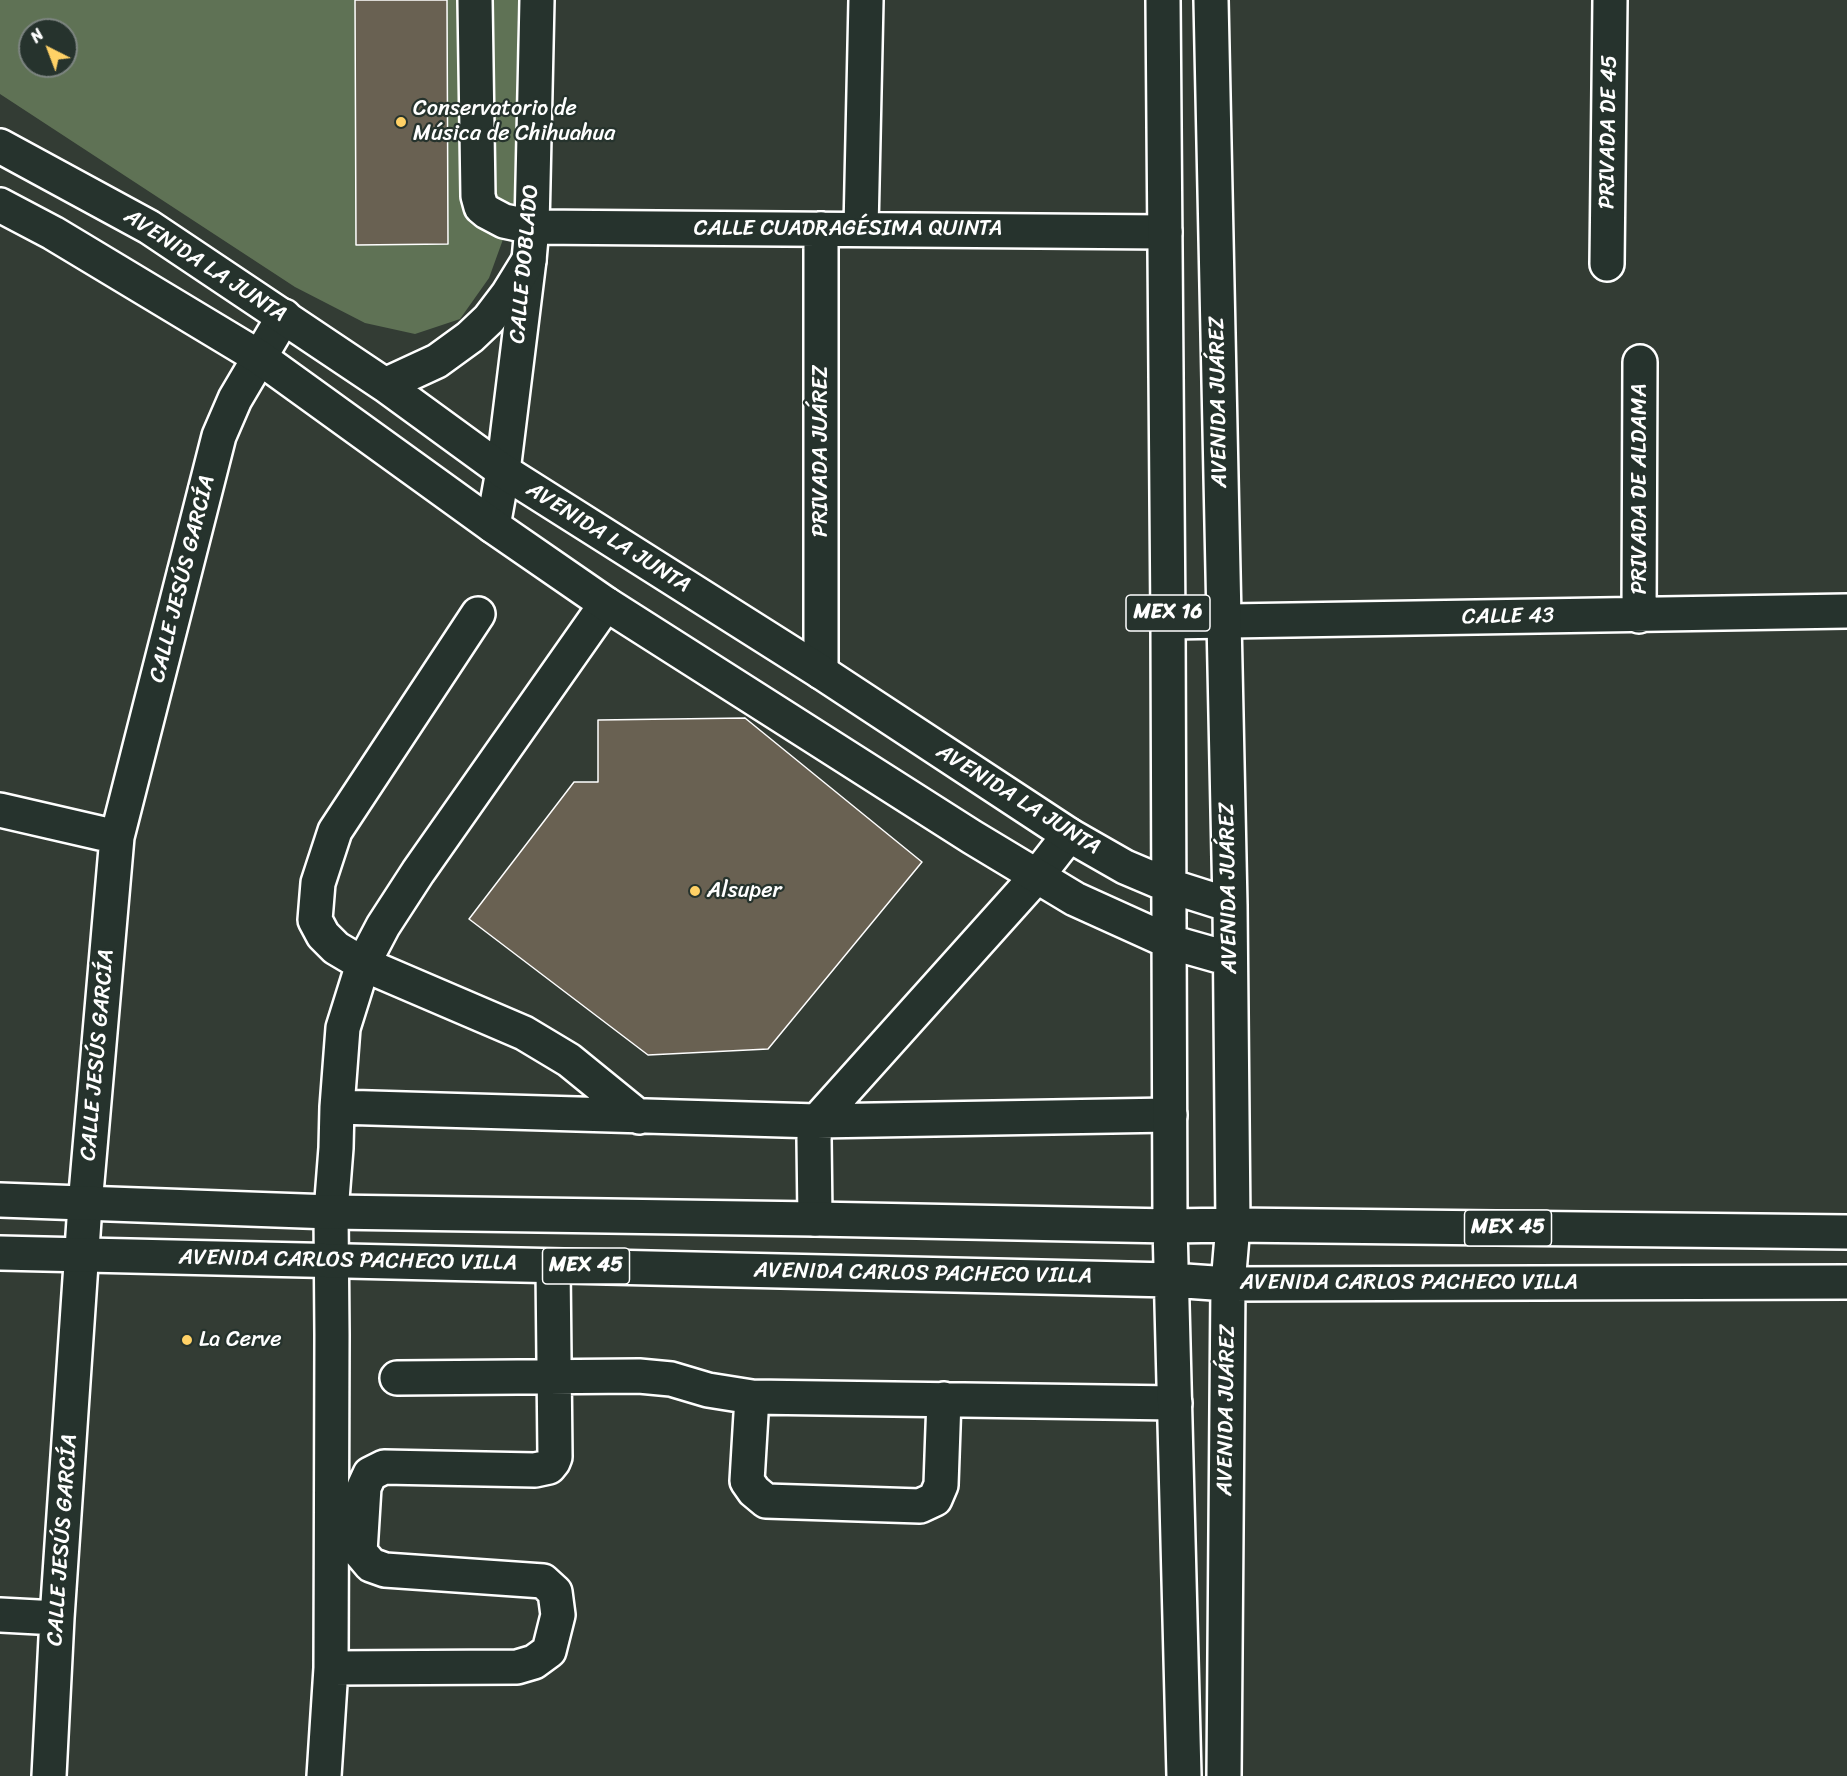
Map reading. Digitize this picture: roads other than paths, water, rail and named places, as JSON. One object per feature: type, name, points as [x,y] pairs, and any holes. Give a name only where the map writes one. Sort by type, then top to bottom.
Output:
[{"type":"main road","name":"CALLE CUADRAGÉSIMA QUINTA","points":[[475,0],[479,202],[487,212],[504,221],[532,227],[1164,232]]},
{"type":"main road","name":"CALLE DOBLADO","points":[[493,526],[503,471],[530,260],[537,0]]},
{"type":"main road","points":[[861,229],[866,0]]},
{"type":"main road","name":"MEX 16","points":[[1163,0],[1170,886],[1170,1226]]},
{"type":"main road","name":"AVENIDA JUÁREZ","points":[[1211,0],[1230,905],[1233,1225],[1228,1284],[1224,1776]]},
{"type":"main road","name":"PRIVADA DE 45","points":[[1607,264],[1610,0]]},
{"type":"main road","name":"AVENIDA LA JUNTA","points":[[0,146],[149,227],[386,385],[503,471],[821,672],[1069,835],[1125,867],[1170,886],[1230,905]]},
{"type":"main road","name":"AVENIDA LA JUNTA","points":[[0,205],[53,233],[259,357],[493,526],[606,604],[1037,876],[1075,899],[1170,942],[1230,958]]},
{"type":"main road","name":"PRIVADA JUÁREZ","points":[[821,229],[821,672]]},
{"type":"main road","points":[[386,385],[437,361],[470,337],[489,319],[530,260]]},
{"type":"main road","points":[[259,357],[284,316]]},
{"type":"main road","name":"CALLE JESÚS GARCÍA","points":[[50,1776],[57,1618],[85,1205],[117,837],[219,436],[234,399],[259,357]]},
{"type":"main road","name":"PRIVADA DE ALDAMA","points":[[1639,616],[1640,362]]},
{"type":"main road","points":[[324,1776],[331,1668],[331,1212],[343,1028],[363,964],[383,926],[418,872],[606,604]]},
{"type":"main road","name":"CALLE 43","points":[[1168,621],[1639,616],[1847,611]]},
{"type":"main road","points":[[478,614],[335,831],[318,884],[315,920],[323,934],[336,948],[363,964],[524,1033],[569,1060],[639,1117]]},
{"type":"main road","points":[[0,810],[117,837]]},
{"type":"main road","points":[[815,1219],[814,1138],[817,1121],[1037,876],[1069,835]]},
{"type":"main road","points":[[337,1107],[817,1121],[1170,1115]]},
{"type":"main road","name":"MEX 45","points":[[0,1200],[85,1205],[331,1212],[1170,1226],[1847,1232]]},
{"type":"main road","points":[[1170,1226],[1184,1776]]},
{"type":"main road","name":"AVENIDA CARLOS PACHECO VILLA","points":[[0,1253],[1171,1280],[1228,1284],[1847,1282]]},
{"type":"main road","points":[[331,1668],[517,1667],[534,1662],[549,1651],[558,1615],[555,1592],[543,1581],[385,1570],[371,1564],[360,1552],[364,1487],[370,1474],[384,1467],[535,1470],[549,1467],[555,1457],[553,1266]]},
{"type":"main road","points":[[398,1378],[639,1376],[671,1379],[708,1390],[752,1397],[1175,1403]]},
{"type":"main road","points":[[752,1397],[747,1481],[754,1491],[766,1500],[920,1506],[935,1499],[941,1485],[944,1400]]},
{"type":"main road","points":[[0,1616],[57,1618]]},
{"type":"place","name":"Conservatorio de Música de Chihuahua","points":[[401,122]]},
{"type":"place","name":"Alsuper","points":[[695,891]]},
{"type":"place","name":"La Cerve","points":[[187,1340]]}]
